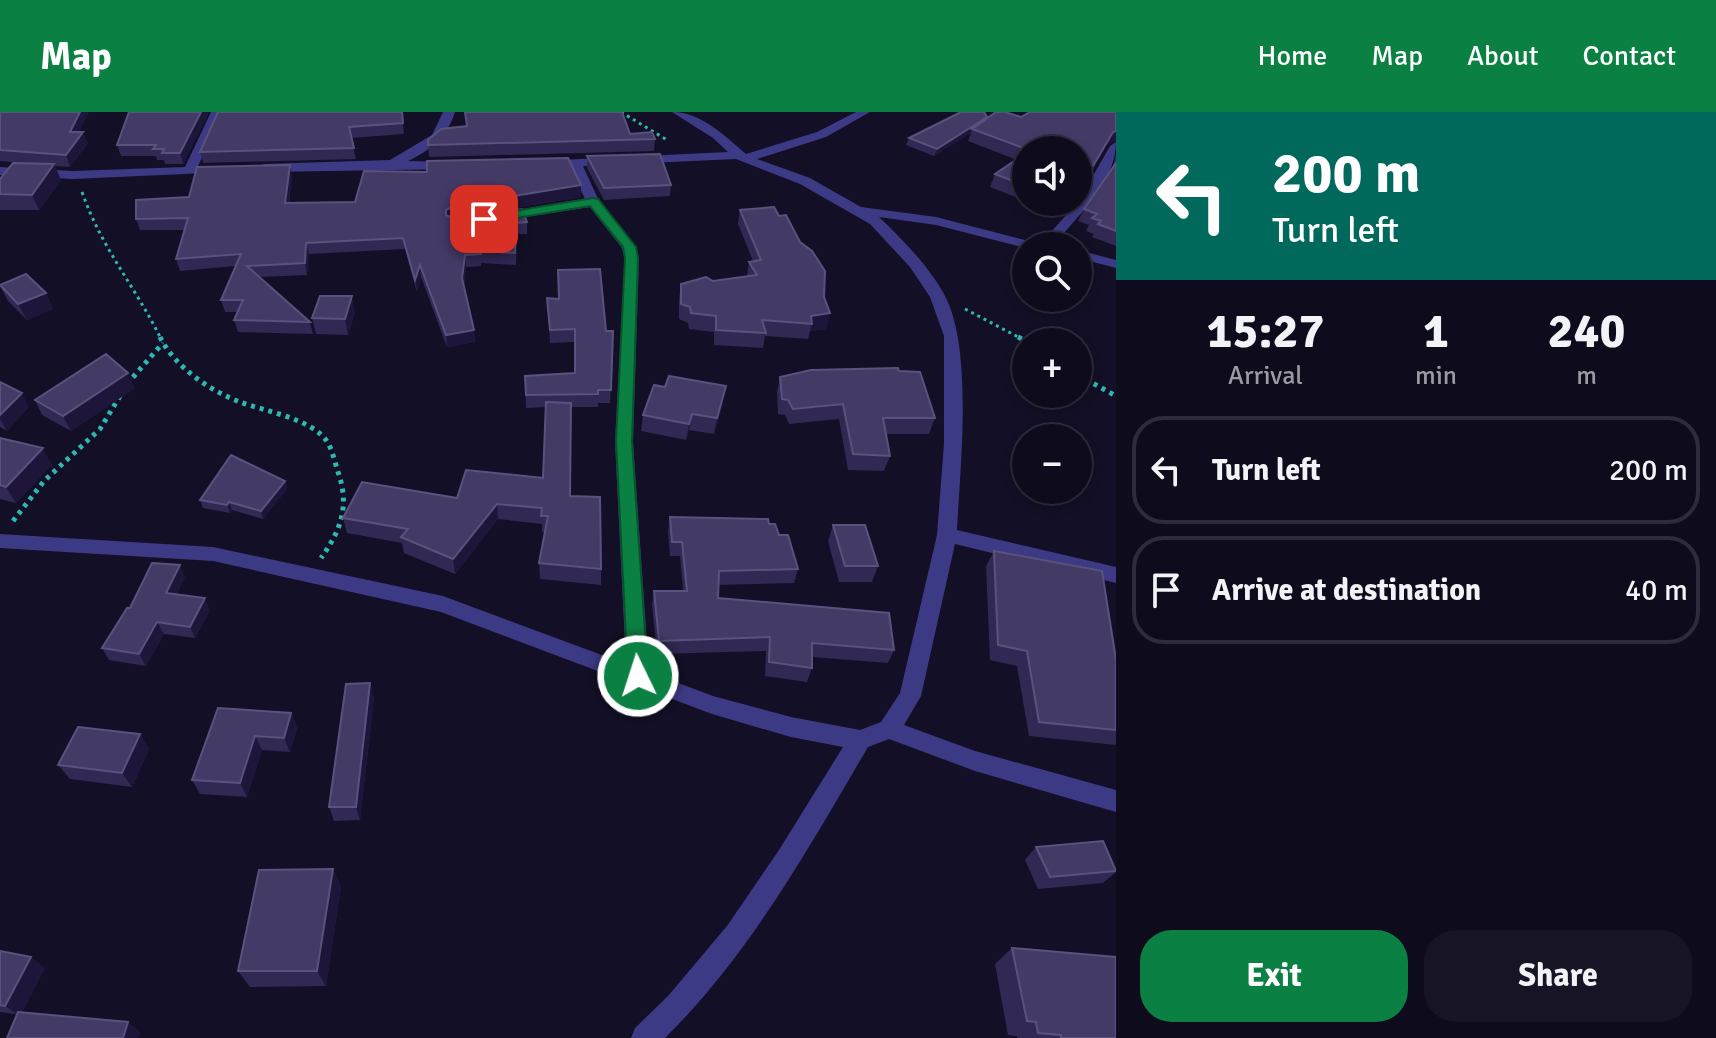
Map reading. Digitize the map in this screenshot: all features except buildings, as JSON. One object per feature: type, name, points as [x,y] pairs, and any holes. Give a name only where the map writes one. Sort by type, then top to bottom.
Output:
[{"type":"street","points":[[189,171],[217,112]]},
{"type":"street","points":[[391,164],[415,153],[442,133],[449,112]]},
{"type":"street","points":[[4,534],[213,554],[443,604],[712,705],[791,727],[860,740],[889,729],[910,696],[947,535],[953,443],[952,336],[938,297],[915,264],[861,211],[805,181],[741,157],[717,135],[678,112]]},
{"type":"street","points":[[532,164],[741,157],[829,130],[864,112]]},
{"type":"street","points":[[1057,232],[1094,188],[1116,146]]},
{"type":"street","points":[[575,163],[593,202],[621,232],[632,258],[624,442],[638,676]]},
{"type":"street","points":[[252,168],[391,164],[474,166]]},
{"type":"street","points":[[0,171],[73,175],[236,169]]},
{"type":"street","points":[[484,219],[593,202]]},
{"type":"street","points":[[861,211],[936,221],[1012,240]]},
{"type":"street","points":[[1092,258],[1116,264]]},
{"type":"street","points":[[947,535],[1116,575]]},
{"type":"street","points":[[889,729],[975,761],[1116,801]]},
{"type":"street","points":[[645,1038],[676,1010],[770,889],[860,740]]},
{"type":"path","points":[[621,112],[695,158]]},
{"type":"path","points":[[73,175],[89,204],[94,226],[122,276],[142,300],[163,343],[188,372],[236,401],[299,421],[327,441],[344,489],[345,512],[333,541],[309,575]]},
{"type":"path","points":[[938,297],[984,316],[1012,333]]},
{"type":"path","points":[[4,534],[44,481],[100,429],[132,375],[163,343]]},
{"type":"path","points":[[1092,383],[1116,396]]},
{"type":"route","points":[[484,219],[593,202],[621,232],[629,247],[632,258],[624,442],[638,676]]}]
